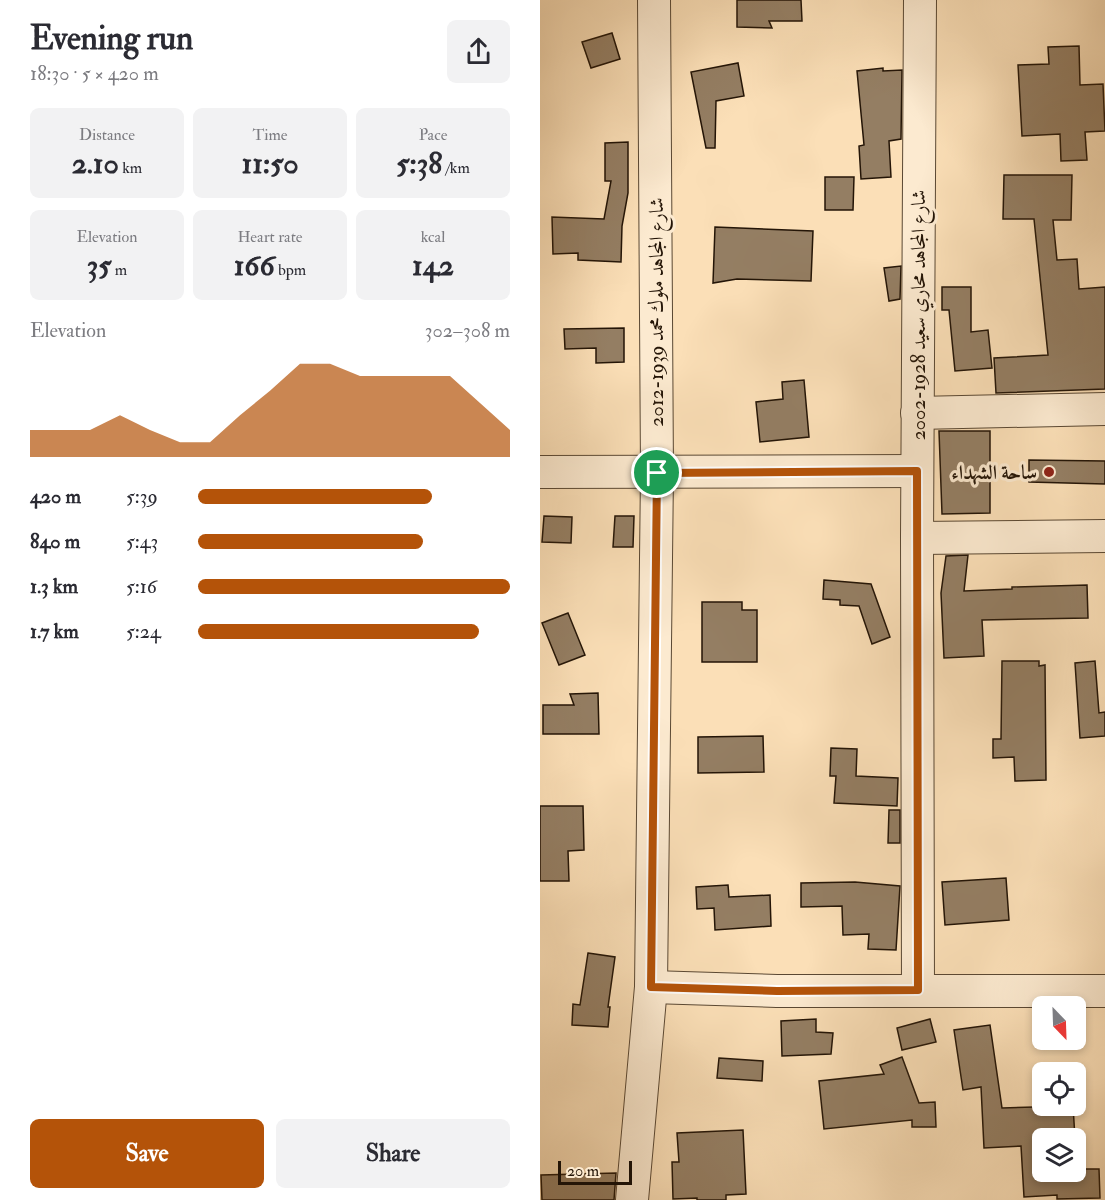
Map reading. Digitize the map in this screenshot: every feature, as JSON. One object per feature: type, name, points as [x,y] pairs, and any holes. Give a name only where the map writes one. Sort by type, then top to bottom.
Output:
[{"type":"street","name":"شارع المجاهد ملوك محمد 1939-2012","points":[[632,1200],[651,987],[657,473],[654,0]]},
{"type":"street","name":"شارع المجاهد محاري سعيد 1928-2002","points":[[918,990],[917,413],[920,0]]},
{"type":"street","points":[[917,413],[1105,409]]},
{"type":"street","points":[[540,472],[917,471]]},
{"type":"street","points":[[917,538],[1105,536]]},
{"type":"street","points":[[651,987],[777,991],[1105,991]]},
{"type":"building","points":[[737,0],[801,0],[802,21],[769,21],[772,28],[737,27]]},
{"type":"building","points":[[612,33],[620,59],[591,68],[582,42]]},
{"type":"building","points":[[1079,46],[1080,85],[1103,84],[1105,131],[1085,132],[1087,160],[1061,161],[1060,134],[1022,136],[1018,65],[1049,64],[1048,47]]},
{"type":"building","points":[[738,63],[744,96],[716,101],[715,148],[706,148],[691,72]]},
{"type":"building","points":[[883,68],[883,71],[902,70],[901,139],[889,141],[891,177],[861,179],[859,146],[864,145],[857,71]]},
{"type":"building","points":[[628,142],[628,193],[622,226],[621,262],[578,260],[578,253],[553,254],[552,217],[604,219],[611,181],[605,181],[605,143]]},
{"type":"building","points":[[1004,175],[1072,175],[1071,220],[1053,220],[1057,260],[1077,259],[1079,289],[1105,287],[1105,389],[996,393],[994,358],[1048,355],[1034,219],[1003,219]]},
{"type":"building","points":[[825,177],[854,177],[853,210],[825,210]]},
{"type":"building","points":[[715,227],[813,231],[811,281],[737,279],[713,283]]},
{"type":"building","points":[[901,266],[900,299],[889,301],[884,268]]},
{"type":"building","points":[[942,287],[971,287],[971,332],[988,330],[992,368],[955,371],[949,310],[942,310]]},
{"type":"building","points":[[624,328],[624,362],[596,363],[596,348],[565,349],[564,329]]},
{"type":"building","points":[[804,380],[809,437],[760,442],[756,402],[783,399],[782,382]]},
{"type":"building","points":[[939,431],[990,431],[990,513],[942,514]]},
{"type":"building","points":[[1029,460],[1105,461],[1105,484],[1029,482]]},
{"type":"building","points":[[544,516],[572,517],[571,543],[542,542]]},
{"type":"building","points":[[615,516],[634,516],[633,547],[613,547]]},
{"type":"building","points":[[968,555],[964,591],[1087,585],[1088,618],[982,620],[984,656],[944,658],[941,593],[946,556]]},
{"type":"building","points":[[824,580],[871,584],[890,637],[872,644],[859,606],[840,605],[840,600],[823,599]]},
{"type":"building","points":[[702,602],[742,602],[742,610],[757,610],[757,662],[702,662]]},
{"type":"building","points":[[568,613],[585,655],[559,665],[542,623]]},
{"type":"building","points":[[1002,661],[1039,661],[1039,666],[1045,665],[1046,780],[1015,781],[1014,757],[993,758],[993,739],[1001,739]]},
{"type":"building","points":[[1095,661],[1099,713],[1105,712],[1105,736],[1080,738],[1075,663]]},
{"type":"building","points":[[598,693],[599,734],[543,734],[543,705],[574,705],[570,694]]},
{"type":"building","points":[[763,736],[764,772],[698,773],[698,737]]},
{"type":"building","points":[[831,748],[857,749],[856,776],[898,778],[897,806],[834,803],[836,776],[830,776]]},
{"type":"building","points":[[540,806],[583,806],[584,850],[568,851],[569,881],[540,881]]},
{"type":"building","points":[[889,810],[900,810],[900,843],[888,843]]},
{"type":"building","points":[[1006,878],[1009,920],[945,925],[942,882]]},
{"type":"building","points":[[855,882],[900,886],[896,950],[868,949],[869,934],[843,935],[842,906],[801,907],[801,883]]},
{"type":"building","points":[[728,885],[729,897],[770,895],[771,926],[715,930],[714,908],[697,909],[696,887]]},
{"type":"building","points":[[588,953],[615,957],[608,1007],[610,1007],[608,1027],[572,1025],[573,1004],[580,1005]]},
{"type":"building","points":[[816,1019],[816,1032],[833,1033],[831,1054],[782,1056],[781,1021]]},
{"type":"building","points":[[930,1019],[936,1042],[902,1050],[897,1028]]},
{"type":"building","points":[[990,1025],[1002,1108],[1032,1107],[1032,1116],[1074,1116],[1074,1128],[1032,1128],[1032,1182],[1086,1182],[1086,1169],[1099,1169],[1100,1198],[1057,1199],[1057,1195],[1024,1197],[1021,1146],[984,1148],[981,1087],[963,1090],[954,1030]]},
{"type":"building","points":[[902,1057],[919,1103],[935,1102],[936,1127],[912,1127],[912,1120],[824,1129],[819,1081],[884,1074],[880,1065]]},
{"type":"building","points":[[719,1058],[763,1061],[762,1081],[717,1078]]},
{"type":"building","points":[[743,1130],[746,1194],[726,1195],[726,1200],[673,1199],[672,1162],[679,1162],[677,1133]]},
{"type":"building","points":[[616,1173],[614,1200],[542,1200],[541,1175]]},
{"type":"place","name":"ساحة الشهداء","points":[[1049,472]]},
{"type":"route","points":[[917,471],[918,990],[777,991],[651,987],[657,473],[917,471]]}]
